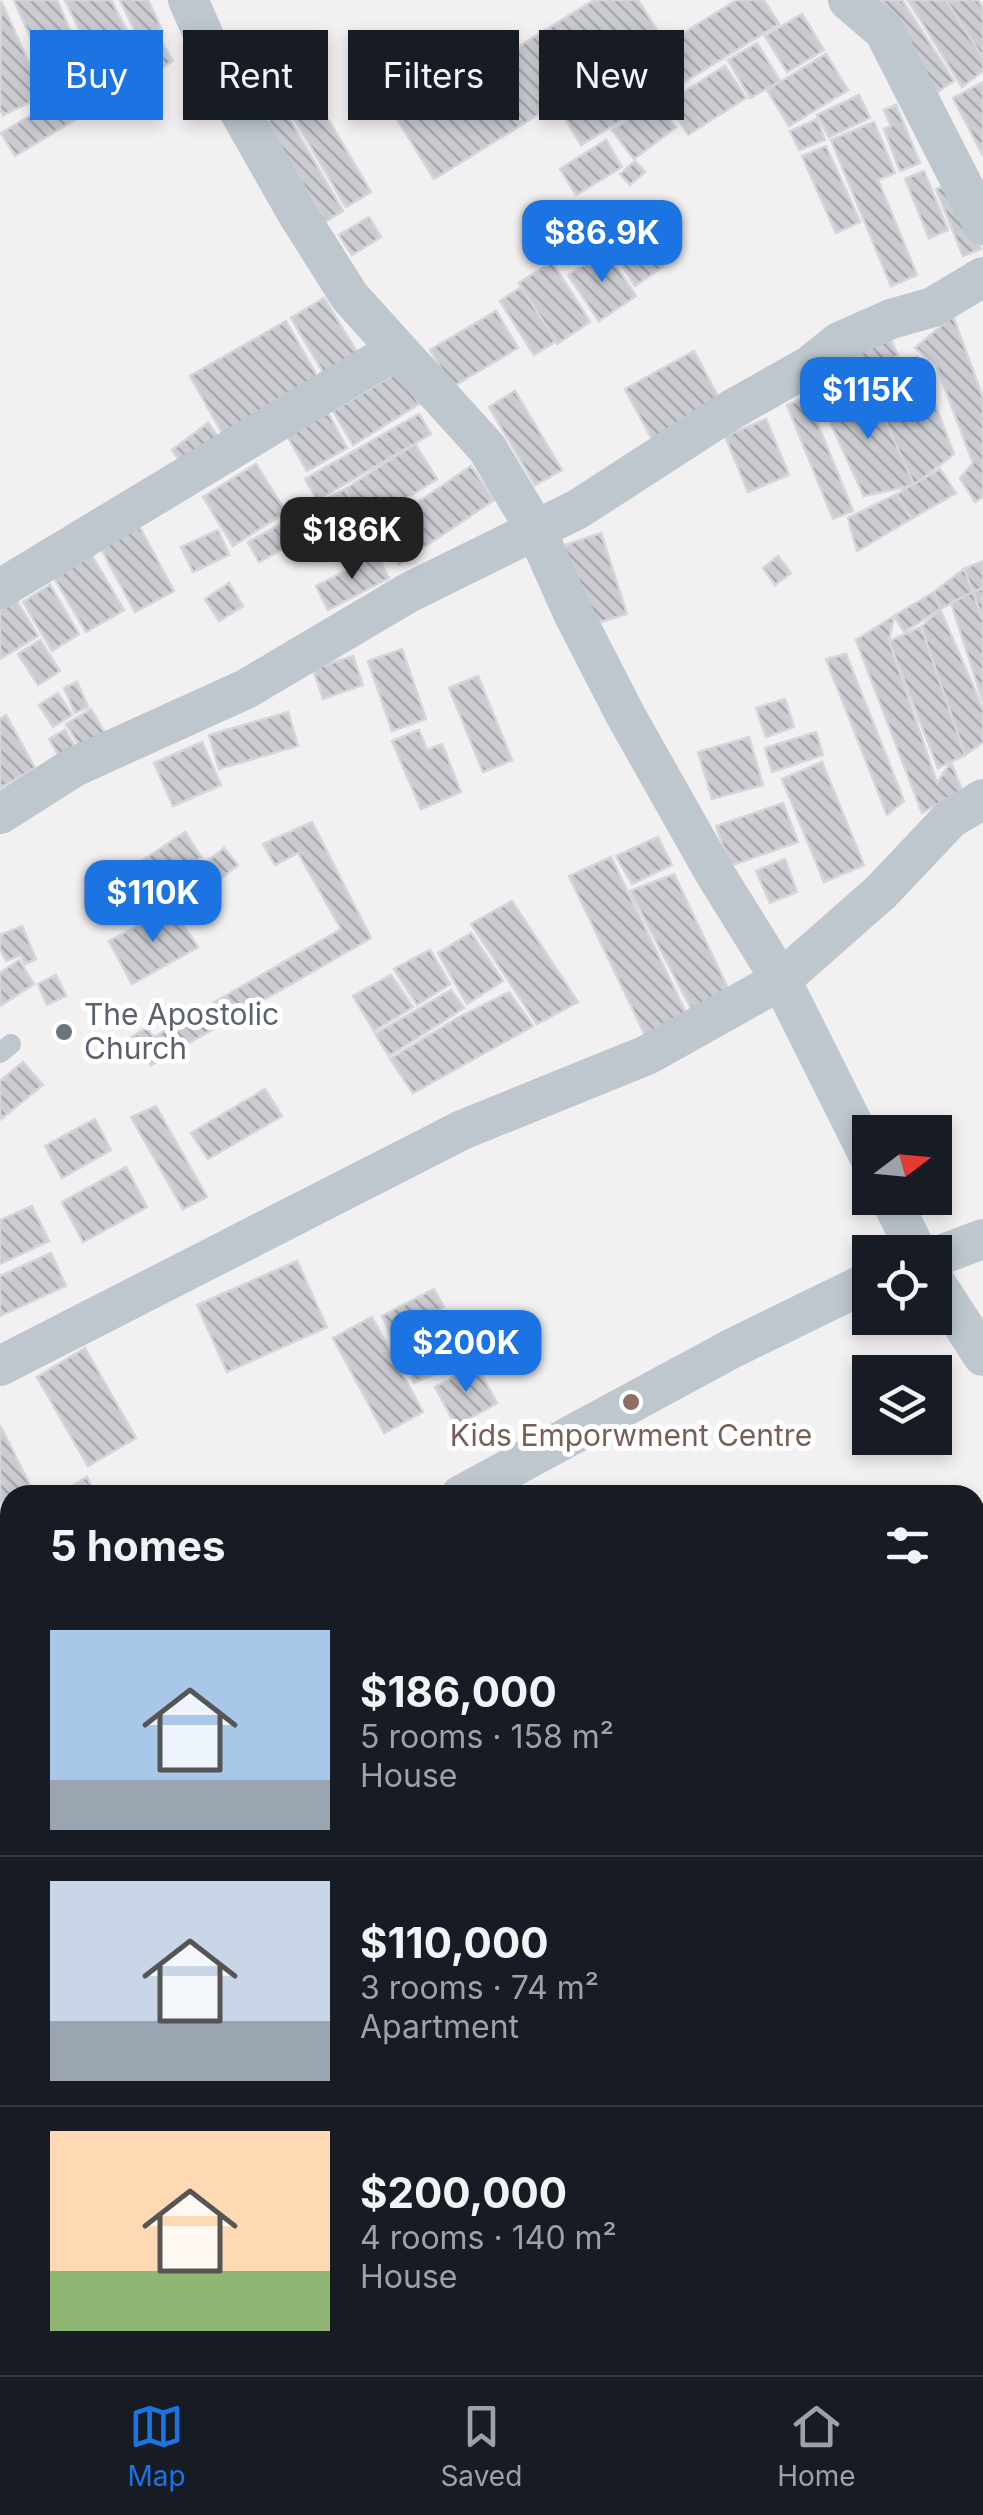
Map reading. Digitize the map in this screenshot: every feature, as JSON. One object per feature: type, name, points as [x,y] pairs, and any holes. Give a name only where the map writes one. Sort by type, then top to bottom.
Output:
[{"type":"street","points":[[188,0],[230,95],[350,297],[486,448],[536,530],[572,613],[626,716],[714,872],[781,980],[852,1122]]},
{"type":"street","points":[[848,0],[884,31],[983,225]]},
{"type":"street","points":[[0,814],[74,767],[246,689],[408,593],[578,509],[731,410],[809,366],[839,342],[934,307],[983,277]]},
{"type":"street","points":[[0,589],[396,350]]},
{"type":"street","points":[[0,1366],[462,1130],[646,1055],[781,980],[881,892],[950,819],[983,799]]},
{"type":"street","points":[[952,1251],[983,1239]]},
{"type":"street","points":[[479,1485],[732,1349],[852,1290]]},
{"type":"street","points":[[952,1308],[983,1356]]},
{"type":"building","points":[[14,0],[57,0],[70,30],[30,30],[30,37]]},
{"type":"building","points":[[65,0],[111,0],[126,30],[80,30]]},
{"type":"building","points":[[120,0],[148,0],[162,30],[135,30]]},
{"type":"building","points":[[594,0],[638,0],[657,30],[545,30]]},
{"type":"building","points":[[737,0],[764,0],[779,24],[684,82],[684,32]]},
{"type":"building","points":[[867,0],[902,0],[954,81],[930,97]]},
{"type":"building","points":[[908,0],[946,0],[983,58],[983,71],[962,87]]},
{"type":"building","points":[[946,0],[978,0],[983,8],[983,58]]},
{"type":"building","points":[[1,1],[30,65],[30,102],[3,115]]},
{"type":"building","points":[[802,14],[824,50],[787,72],[765,36]]},
{"type":"building","points":[[539,34],[539,114],[434,179],[398,121],[519,120],[519,46]]},
{"type":"building","points":[[757,43],[780,81],[750,98],[728,60]]},
{"type":"building","points":[[163,45],[173,61],[163,67]]},
{"type":"building","points":[[826,54],[848,90],[789,126],[767,90]]},
{"type":"building","points":[[725,66],[746,98],[688,135],[679,120],[684,120],[684,92]]},
{"type":"building","points":[[983,82],[983,156],[953,98]]},
{"type":"building","points":[[859,95],[870,118],[829,137],[817,115]]},
{"type":"building","points":[[896,105],[920,163],[900,171],[884,129],[891,126],[884,110]]},
{"type":"building","points":[[30,116],[30,120],[75,120],[15,156],[1,133]]},
{"type":"building","points":[[328,119],[371,192],[346,207],[295,120]]},
{"type":"building","points":[[817,119],[825,140],[799,150],[790,131]]},
{"type":"building","points":[[290,120],[343,211],[325,222],[266,122]]},
{"type":"building","points":[[566,120],[622,120],[581,145]]},
{"type":"building","points":[[627,120],[670,120],[676,127],[634,159],[612,130]]},
{"type":"building","points":[[874,122],[895,173],[878,180],[917,275],[891,286],[831,140]]},
{"type":"building","points":[[606,140],[622,167],[576,195],[560,169]]},
{"type":"building","points":[[826,146],[860,222],[836,233],[802,156]]},
{"type":"building","points":[[635,161],[645,172],[630,185],[620,174]]},
{"type":"building","points":[[924,171],[948,230],[929,238],[905,179]]},
{"type":"building","points":[[954,182],[981,249],[963,256],[936,189]]},
{"type":"building","points":[[369,217],[381,237],[352,255],[339,235]]},
{"type":"building","points":[[630,217],[663,267],[635,286],[602,236]]},
{"type":"building","points":[[606,250],[636,296],[599,321],[568,275]]},
{"type":"building","points":[[552,262],[590,322],[557,344],[519,283]]},
{"type":"building","points":[[521,287],[556,341],[534,355],[500,301]]},
{"type":"building","points":[[324,298],[360,357],[326,377],[291,318]]},
{"type":"building","points":[[496,311],[518,348],[452,387],[430,350]]},
{"type":"building","points":[[953,316],[983,398],[983,497],[975,502],[960,478],[973,463],[936,365],[915,348]]},
{"type":"building","points":[[286,321],[321,383],[225,438],[190,376]]},
{"type":"building","points":[[885,328],[898,355],[858,381],[845,348]]},
{"type":"building","points":[[845,348],[858,381],[819,397],[806,367]]},
{"type":"building","points":[[694,351],[722,404],[653,441],[625,389]]},
{"type":"building","points":[[917,357],[954,454],[914,485],[867,379]]},
{"type":"building","points":[[400,371],[419,404],[353,445],[333,411]]},
{"type":"building","points":[[867,379],[914,485],[864,496],[824,409]]},
{"type":"building","points":[[515,391],[562,470],[535,485],[489,407]]},
{"type":"building","points":[[807,397],[853,511],[833,519],[787,405]]},
{"type":"building","points":[[327,411],[347,448],[307,471],[286,434]]},
{"type":"building","points":[[419,414],[431,434],[317,500],[305,479]]},
{"type":"building","points":[[766,419],[789,475],[748,492],[725,436]]},
{"type":"building","points":[[208,423],[224,445],[187,471],[172,450]]},
{"type":"building","points":[[415,444],[437,479],[367,523],[345,489]]},
{"type":"building","points":[[256,464],[286,512],[233,546],[203,497]]},
{"type":"building","points":[[471,466],[494,500],[399,564],[377,530]]},
{"type":"building","points":[[940,469],[956,493],[911,519],[897,494]]},
{"type":"building","points":[[345,489],[356,509],[259,562],[248,542]]},
{"type":"building","points":[[897,494],[911,519],[857,551],[848,518]]},
{"type":"building","points":[[137,522],[174,591],[135,612],[98,543]]},
{"type":"building","points":[[218,530],[229,555],[193,572],[181,547]]},
{"type":"building","points":[[601,533],[627,614],[588,626],[562,546]]},
{"type":"building","points":[[88,549],[124,610],[86,632],[50,571]]},
{"type":"building","points":[[377,555],[389,578],[328,610],[316,586]]},
{"type":"building","points":[[778,556],[791,573],[775,585],[763,568]]},
{"type":"building","points":[[983,561],[983,588],[973,592],[964,569]]},
{"type":"building","points":[[964,569],[973,592],[940,609],[934,592]]},
{"type":"building","points":[[229,583],[243,606],[219,621],[205,599]]},
{"type":"building","points":[[50,585],[79,634],[52,651],[23,602]]},
{"type":"building","points":[[983,588],[983,621],[973,592]]},
{"type":"building","points":[[934,592],[940,609],[904,632],[894,616]]},
{"type":"building","points":[[973,592],[983,621],[983,702],[951,603]]},
{"type":"building","points":[[15,598],[38,636],[0,659],[0,607]]},
{"type":"building","points":[[940,609],[983,709],[983,742],[965,755],[921,627]]},
{"type":"building","points":[[894,616],[889,641],[937,783],[951,762],[962,790],[922,813],[856,640]]},
{"type":"building","points":[[921,627],[965,755],[938,768],[889,641]]},
{"type":"building","points":[[40,640],[60,671],[38,685],[18,654]]},
{"type":"building","points":[[402,649],[426,719],[392,731],[368,661]]},
{"type":"building","points":[[846,654],[904,801],[887,815],[826,659]]},
{"type":"building","points":[[353,656],[363,685],[323,699],[313,669]]},
{"type":"building","points":[[478,676],[512,760],[483,772],[449,688]]},
{"type":"building","points":[[77,682],[88,707],[75,713],[64,688]]},
{"type":"building","points":[[58,693],[72,715],[53,727],[39,705]]},
{"type":"building","points":[[785,699],[794,727],[766,737],[756,708]]},
{"type":"building","points":[[91,709],[109,740],[85,755],[66,724]]},
{"type":"building","points":[[288,712],[298,746],[219,769],[209,735]]},
{"type":"building","points":[[6,715],[35,768],[0,788],[0,719]]},
{"type":"building","points":[[65,730],[75,746],[59,756],[49,739]]},
{"type":"building","points":[[419,730],[427,750],[442,744],[461,792],[421,809],[392,741]]},
{"type":"building","points":[[816,732],[823,755],[772,772],[765,748]]},
{"type":"building","points":[[749,737],[763,785],[712,799],[698,752]]},
{"type":"building","points":[[202,742],[221,785],[173,806],[154,763]]},
{"type":"building","points":[[822,762],[864,865],[824,882],[782,779]]},
{"type":"building","points":[[783,803],[798,842],[730,866],[716,826]]},
{"type":"building","points":[[312,822],[371,938],[151,1065],[130,1038],[146,1028],[154,1037],[341,929],[298,853],[275,865],[263,844]]},
{"type":"building","points":[[185,832],[201,857],[144,896],[128,870]]},
{"type":"building","points":[[658,837],[672,865],[632,884],[616,856]]},
{"type":"building","points":[[224,848],[238,865],[183,909],[169,891]]},
{"type":"building","points":[[611,857],[687,1015],[645,1035],[569,876]]},
{"type":"building","points":[[785,859],[797,892],[770,903],[756,871]]},
{"type":"building","points":[[122,868],[137,897],[91,916],[85,900],[95,890],[91,882]]},
{"type":"building","points":[[674,874],[732,997],[695,1016],[630,891]]},
{"type":"building","points":[[512,901],[578,1002],[537,1024],[471,924]]},
{"type":"building","points":[[172,908],[198,947],[132,984],[109,941]]},
{"type":"building","points":[[22,926],[36,959],[25,964],[21,955],[6,961],[0,935]]},
{"type":"building","points":[[471,933],[503,981],[467,1004],[438,953]]},
{"type":"building","points":[[430,950],[450,984],[417,1005],[394,969]]},
{"type":"building","points":[[19,960],[34,984],[0,1006],[0,973]]},
{"type":"building","points":[[56,975],[66,996],[47,1005],[38,984]]},
{"type":"building","points":[[391,975],[413,1007],[374,1031],[353,996]]},
{"type":"building","points":[[451,990],[464,1008],[389,1056],[375,1034]]},
{"type":"building","points":[[509,992],[533,1026],[413,1093],[390,1059]]},
{"type":"building","points":[[23,1062],[43,1085],[0,1120],[0,1081]]},
{"type":"building","points":[[265,1089],[282,1116],[208,1159],[191,1133]]},
{"type":"building","points":[[156,1106],[207,1197],[183,1209],[131,1117]]},
{"type":"building","points":[[95,1119],[111,1150],[62,1178],[45,1146]]},
{"type":"building","points":[[126,1167],[147,1207],[83,1242],[62,1202]]},
{"type":"building","points":[[32,1206],[49,1241],[0,1264],[0,1220]]},
{"type":"building","points":[[51,1253],[66,1286],[0,1316],[0,1276]]},
{"type":"building","points":[[297,1261],[327,1327],[227,1372],[197,1305]]},
{"type":"building","points":[[434,1289],[444,1307],[391,1335],[382,1316]]},
{"type":"building","points":[[372,1317],[423,1412],[384,1433],[333,1338]]},
{"type":"building","points":[[447,1318],[465,1360],[414,1383],[396,1341]]},
{"type":"building","points":[[85,1348],[136,1438],[88,1466],[37,1377]]},
{"type":"building","points":[[476,1365],[497,1403],[456,1426],[435,1387]]},
{"type":"building","points":[[0,1425],[30,1485],[0,1485]]},
{"type":"building","points":[[87,1477],[91,1485],[73,1485]]},
{"type":"place","name":"The Apostolic Church","points":[[64,1032]]},
{"type":"place","name":"Kids Emporwment Centre","points":[[631,1402]]}]
